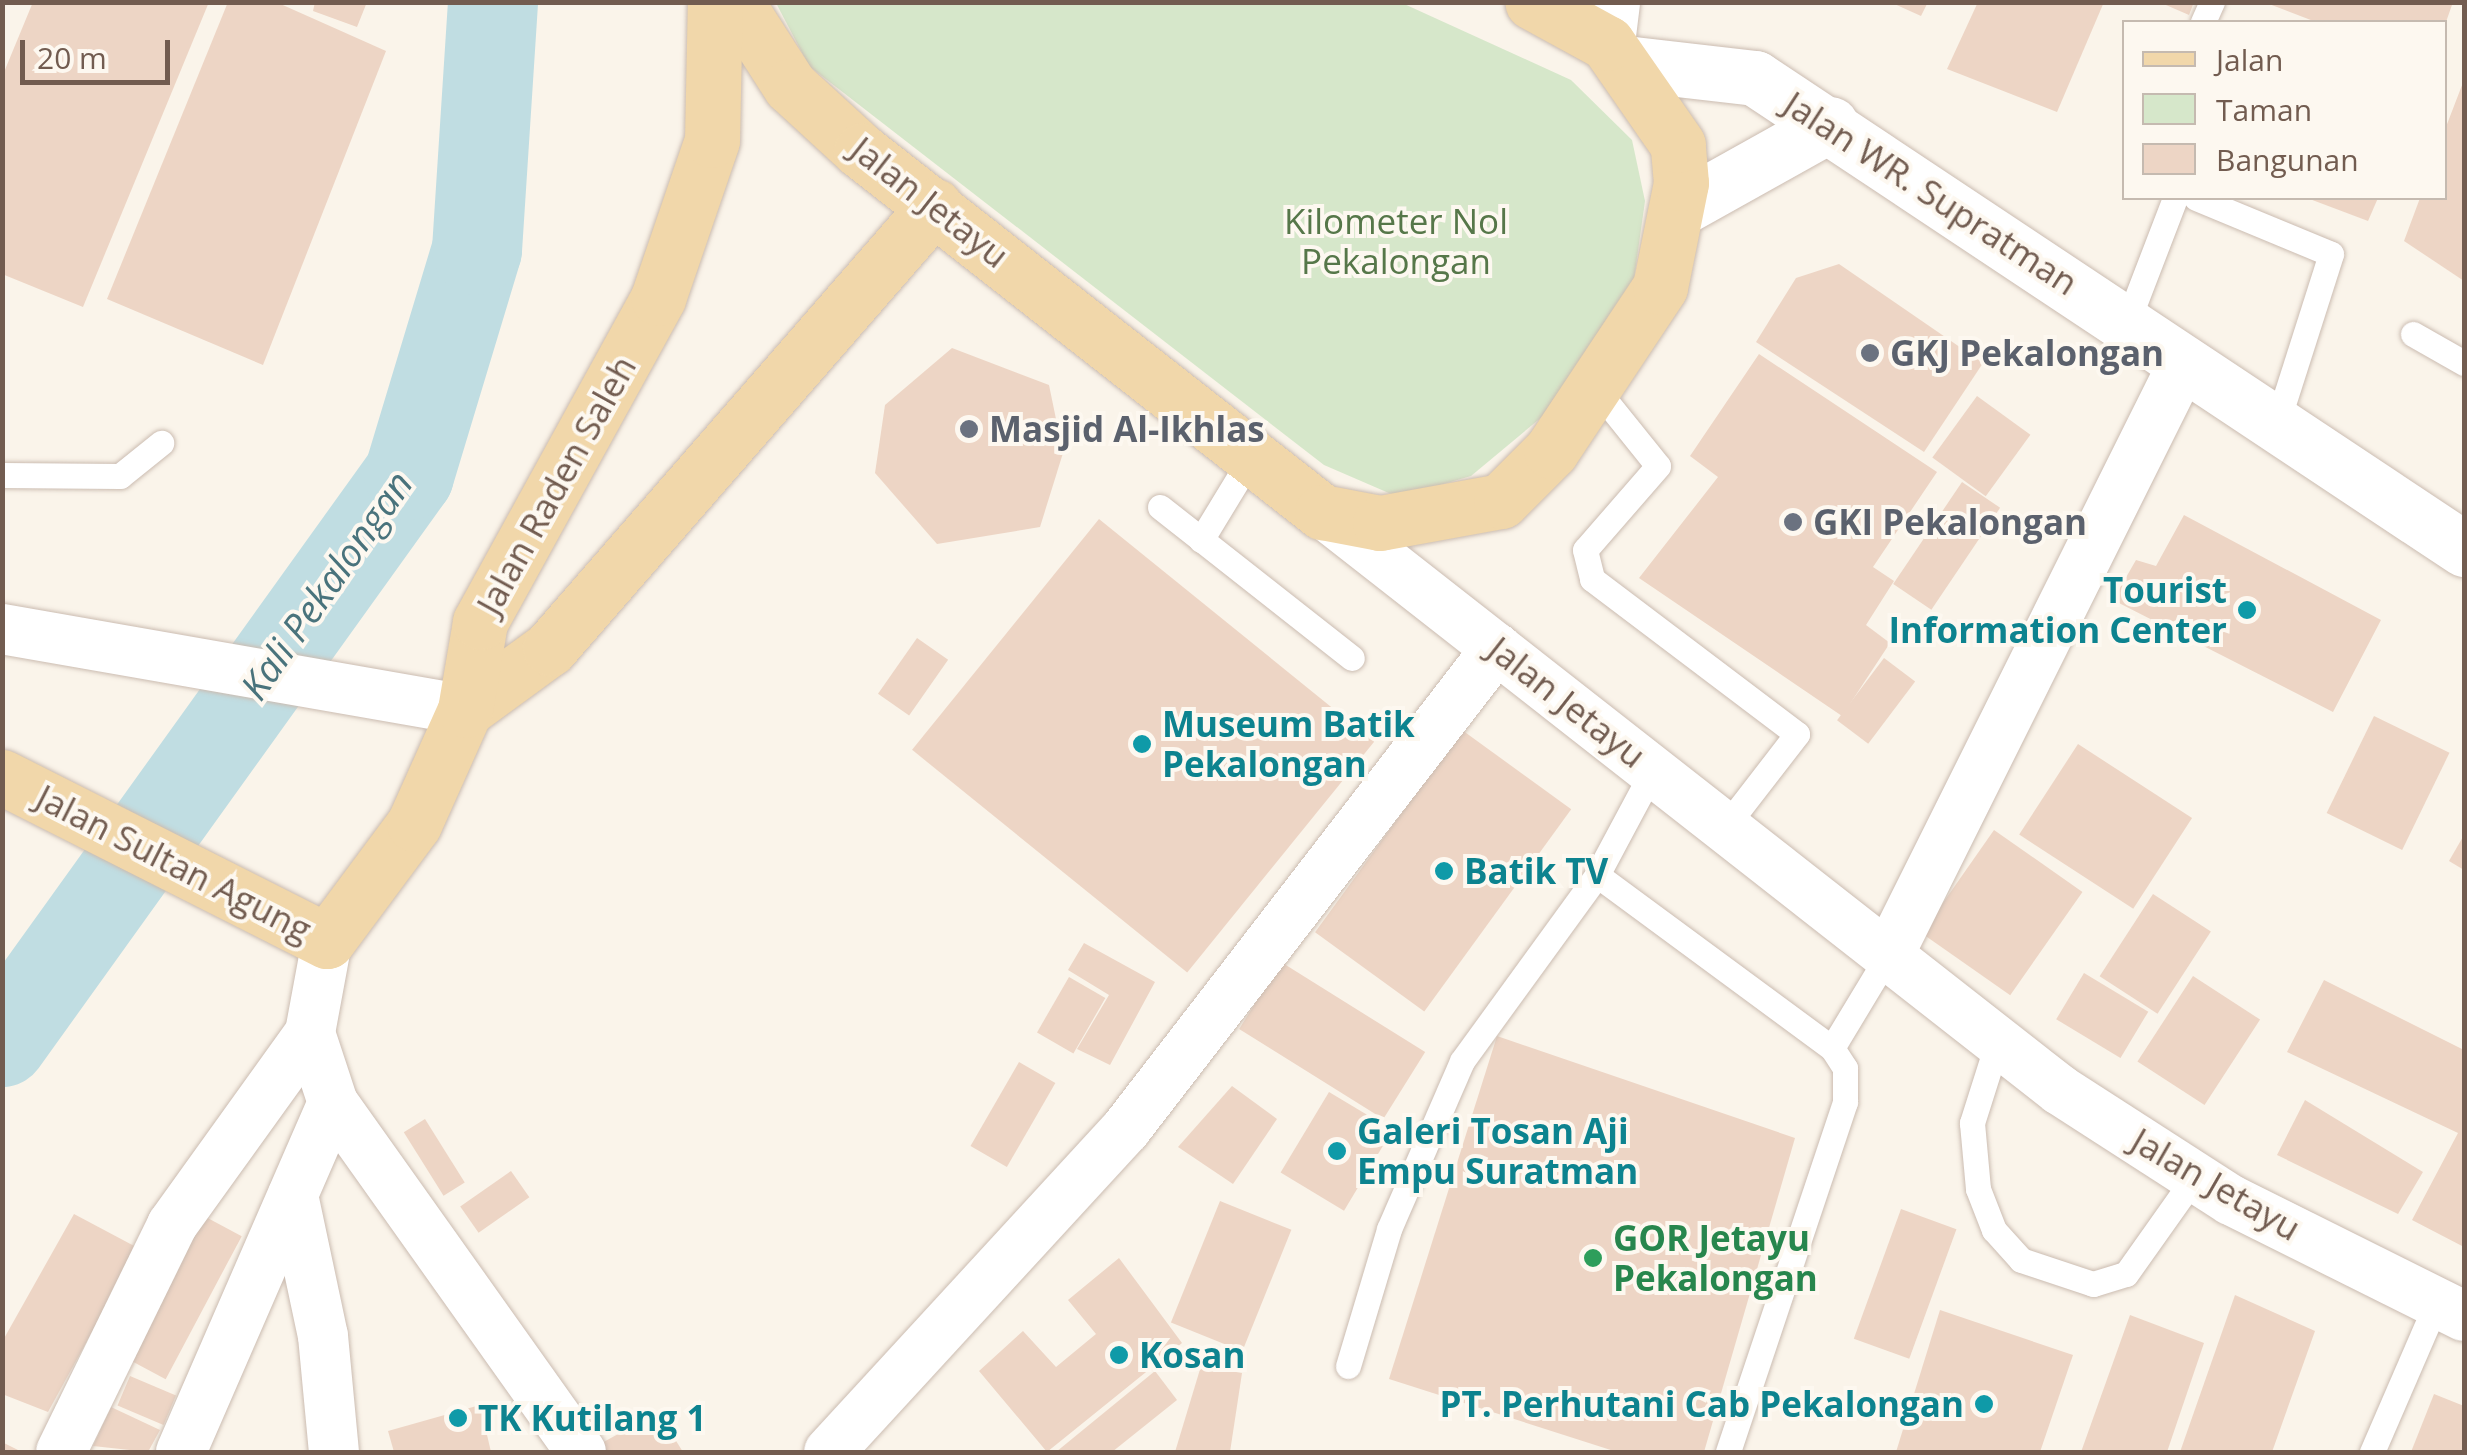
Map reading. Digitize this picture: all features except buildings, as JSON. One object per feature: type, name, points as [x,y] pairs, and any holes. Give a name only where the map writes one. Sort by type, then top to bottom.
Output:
[{"type":"main road","name":"Jalan Raden Saleh","points":[[466,710],[480,622],[658,298],[685,225],[712,140],[716,2]]},
{"type":"main road","name":"Jalan Jetayu","points":[[736,2],[790,86],[935,206],[1322,512]]},
{"type":"main road","points":[[1322,512],[1431,521],[1501,501],[1596,390],[1660,287],[1677,210],[1678,145],[1615,36],[1532,2]]},
{"type":"main road","name":"Jalan Raden Saleh","points":[[466,710],[550,648],[935,206]]},
{"type":"main road","name":"Jalan Sultan Agung","points":[[2,778],[274,907],[327,941],[414,824],[466,710]]},
{"type":"street","name":"Jalan WR. Supratman","points":[[1615,36],[1755,78],[1831,124],[2464,547]]},
{"type":"street","points":[[1677,210],[1831,124]]},
{"type":"street","points":[[1890,952],[2184,362]]},
{"type":"street","name":"Jalan Jetayu","points":[[1322,512],[1890,952],[1997,1044],[2196,1175],[2451,1309]]},
{"type":"street","points":[[2,630],[466,710]]},
{"type":"street","points":[[829,1452],[1126,1129],[1497,648]]},
{"type":"street","points":[[60,1452],[172,1225],[310,1032],[327,941]]},
{"type":"street","points":[[310,1032],[334,1104],[581,1452]]},
{"type":"street","points":[[181,1452],[334,1104]]},
{"type":"street","points":[[293,1195],[324,1336],[334,1452]]},
{"type":"lane","points":[[2127,323],[2174,200]]},
{"type":"lane","points":[[2201,200],[2331,254],[2276,423]]},
{"type":"lane","points":[[2413,334],[2464,363]]},
{"type":"lane","points":[[1596,390],[1658,466],[1585,550],[1592,579],[1797,734],[1725,827]]},
{"type":"lane","points":[[2,475],[120,476],[160,443]]},
{"type":"lane","points":[[1202,540],[1252,456]]},
{"type":"lane","points":[[1160,507],[1352,658]]},
{"type":"lane","points":[[1348,1366],[1389,1229],[1462,1061],[1596,875],[1652,770]]},
{"type":"lane","points":[[1596,875],[1832,1048],[1845,1068],[1845,1102],[1728,1452]]},
{"type":"lane","points":[[1832,1048],[1890,952]]},
{"type":"lane","points":[[1997,1044],[1972,1123],[1978,1190],[2021,1260],[2093,1284],[2126,1274],[2196,1175]]},
{"type":"lane","points":[[2372,1452],[2451,1309]]},
{"type":"green space","name":"Kilometer Nol Pekalongan","points":[[776,3],[1402,3],[1571,80],[1632,140],[1645,201],[1634,279],[1549,411],[1471,476],[1398,497],[1324,465],[809,66]]},
{"type":"waterway","name":"Kali Pekalongan","points":[[2,1042],[409,475],[477,250],[493,2]]},
{"type":"place","name":"GKJ Pekalongan","points":[[1870,353]]},
{"type":"place","name":"Masjid Al-Ikhlas","points":[[969,429]]},
{"type":"place","name":"GKI Pekalongan","points":[[1793,522]]},
{"type":"place","name":"Tourist Information Center","points":[[2247,610]]},
{"type":"place","name":"Museum Batik Pekalongan","points":[[1142,744]]},
{"type":"place","name":"Batik TV","points":[[1444,871]]},
{"type":"place","name":"Galeri Tosan Aji Empu Suratman","points":[[1337,1151]]},
{"type":"place","name":"GOR Jetayu Pekalongan","points":[[1593,1258]]},
{"type":"place","name":"Kosan","points":[[1119,1355]]},
{"type":"place","name":"PT. Perhutani Cab Pekalongan","points":[[1984,1404]]},
{"type":"place","name":"TK Kutilang 1","points":[[458,1418]]}]
